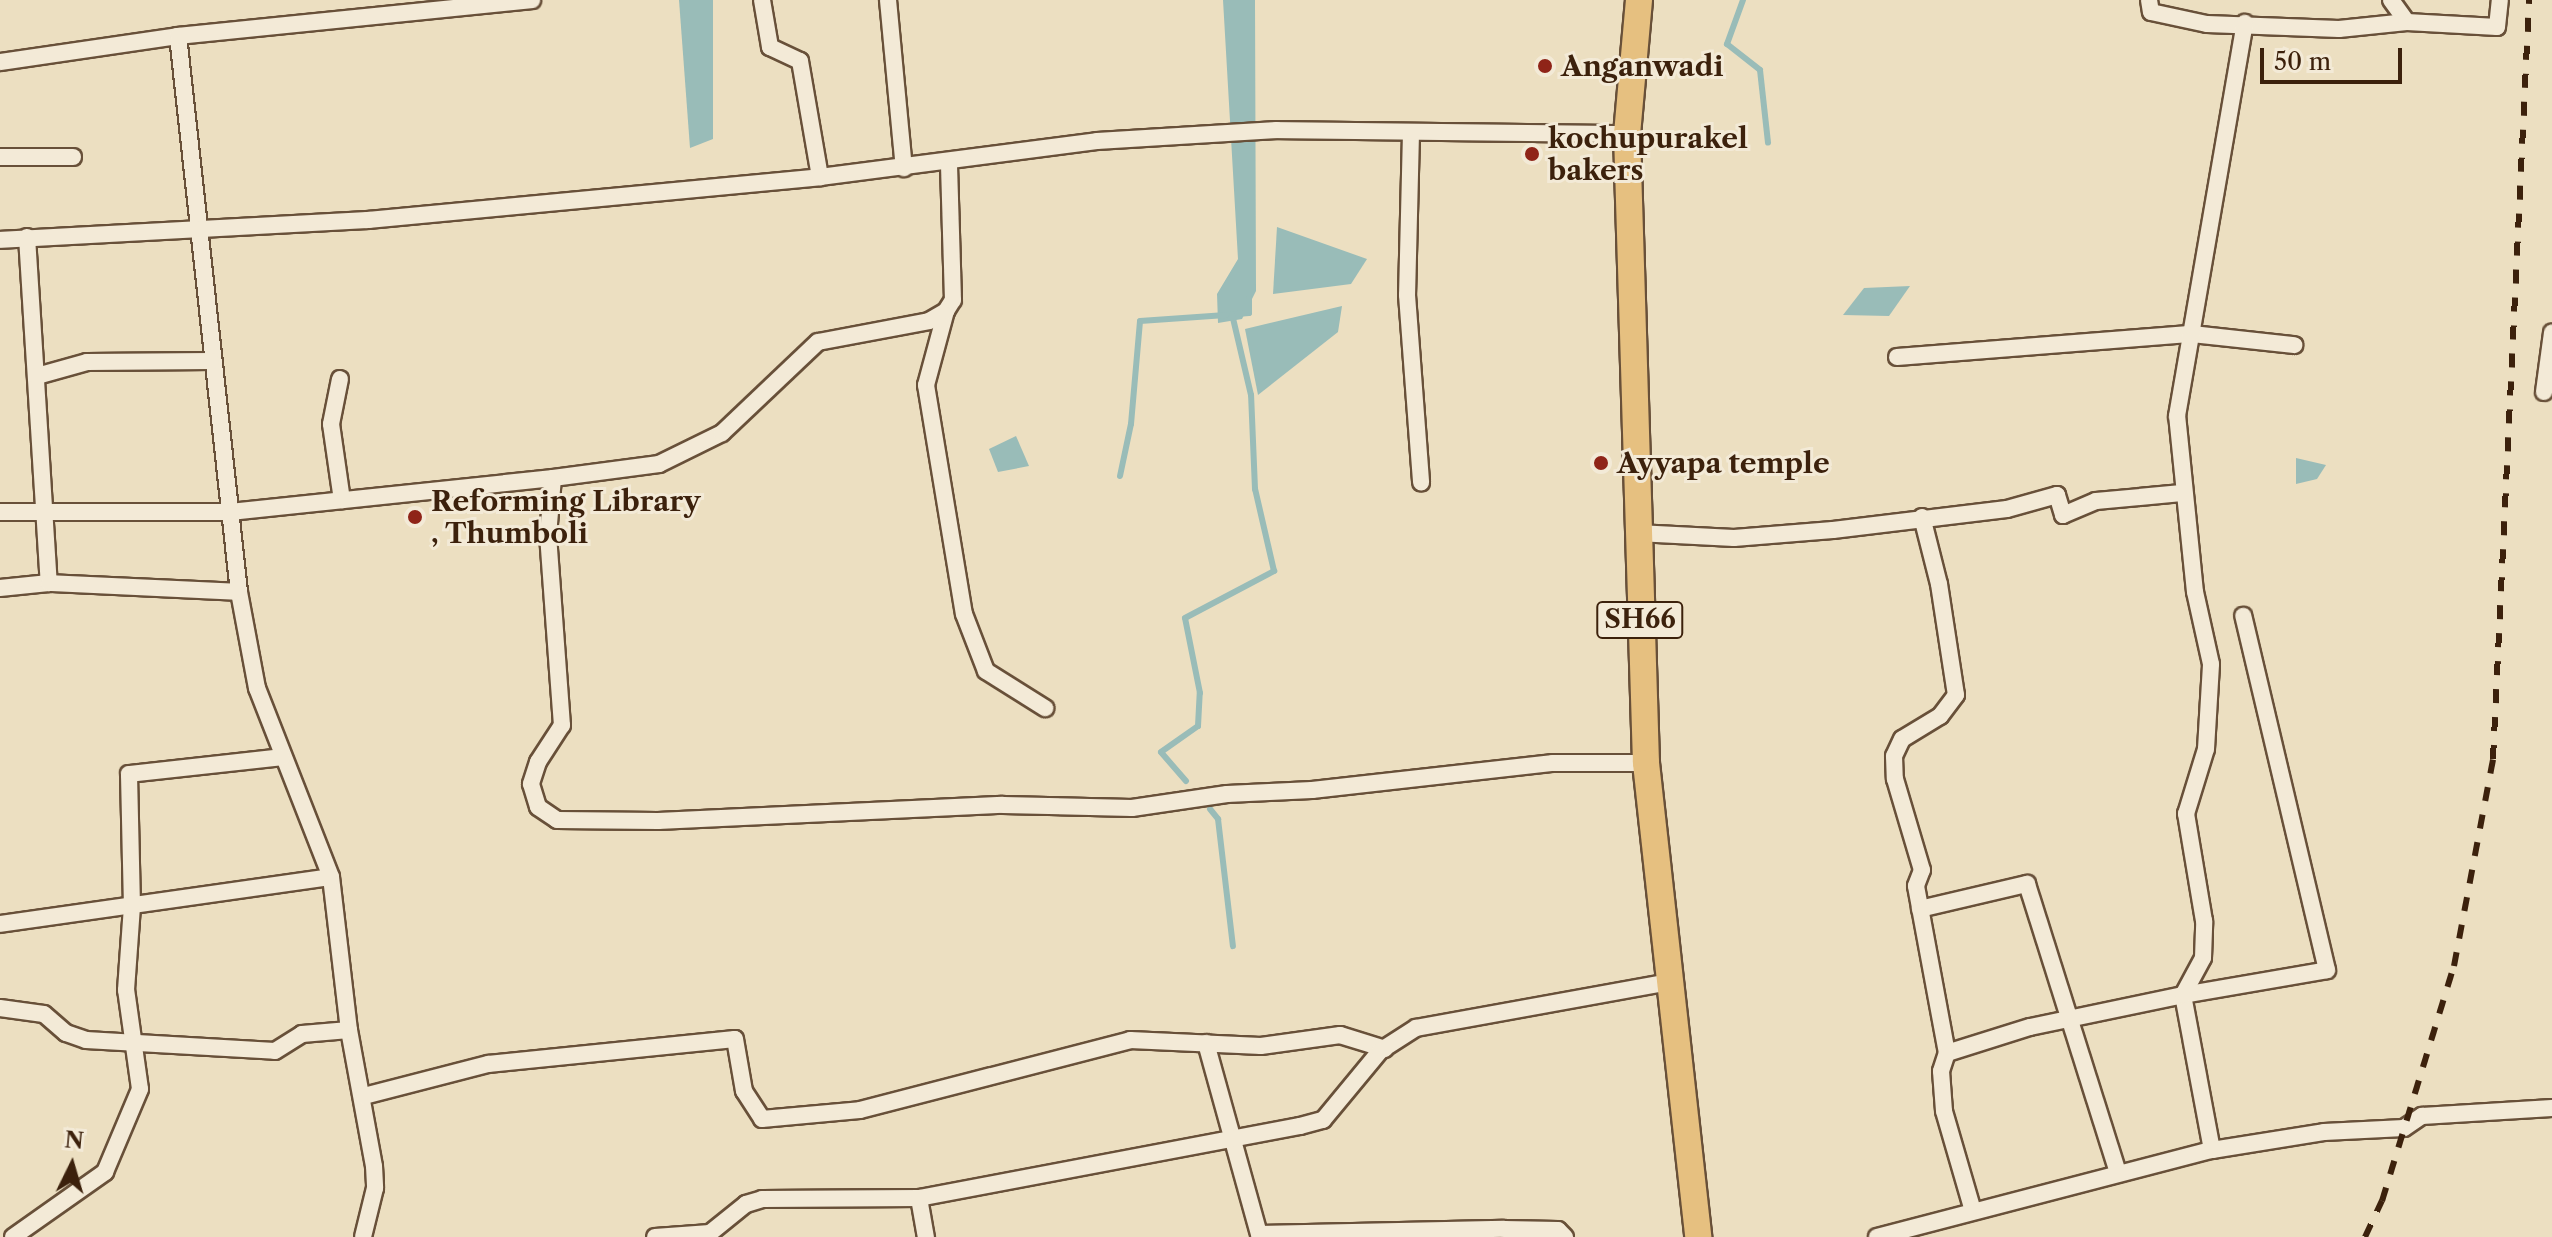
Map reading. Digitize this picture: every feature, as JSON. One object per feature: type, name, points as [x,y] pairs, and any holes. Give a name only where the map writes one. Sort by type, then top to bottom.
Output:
[{"type":"main road","name":"SH66","points":[[1639,0],[1627,134],[1639,397],[1637,533],[1646,763],[1698,1237]]},
{"type":"street","points":[[0,62],[178,36],[532,0]]},
{"type":"street","points":[[762,0],[770,47],[800,61],[820,177]]},
{"type":"street","points":[[888,0],[904,168]]},
{"type":"street","points":[[2149,0],[2151,12],[2207,24],[2245,23],[2339,29],[2407,22],[2497,27],[2500,0]]},
{"type":"street","points":[[2391,0],[2407,22]]},
{"type":"street","points":[[2212,1150],[2183,995],[2203,958],[2204,921],[2186,814],[2206,749],[2212,708],[2189,505],[2182,493],[2177,416],[2245,23]]},
{"type":"street","points":[[178,36],[200,227],[211,361],[239,592],[257,688],[331,877],[349,1030],[364,1096],[375,1188],[363,1237]]},
{"type":"street","points":[[0,240],[368,220],[904,168],[1097,141],[1277,130],[1627,134]]},
{"type":"street","points":[[1411,133],[1407,295],[1421,482]]},
{"type":"street","points":[[0,157],[73,157]]},
{"type":"street","points":[[949,163],[953,300],[946,311],[926,385],[964,614],[986,671],[1045,708]]},
{"type":"street","points":[[27,237],[49,583]]},
{"type":"street","points":[[0,512],[44,508],[230,512],[659,464],[722,433],[818,342],[929,321],[946,311]]},
{"type":"street","points":[[2544,392],[2552,333]]},
{"type":"street","points":[[1897,357],[2192,334],[2294,345]]},
{"type":"street","points":[[37,376],[87,362],[211,361]]},
{"type":"street","points":[[340,379],[331,424],[342,500]]},
{"type":"street","points":[[553,478],[548,535],[562,725],[538,762],[531,784],[538,807],[557,820],[658,821],[1003,805],[1132,808],[1227,794],[1553,763],[1646,763]]},
{"type":"street","points":[[1637,533],[1734,538],[2007,509],[2057,495],[2063,515],[2096,501],[2182,493]]},
{"type":"street","points":[[1922,517],[1939,584],[1956,695],[1940,716],[1902,739],[1894,756],[1895,779],[1922,870],[1916,886],[1947,1053],[1941,1071],[1944,1111],[1973,1211]]},
{"type":"street","points":[[0,588],[49,583],[239,592]]},
{"type":"street","points":[[1947,1053],[1963,1044],[2069,1019],[2327,970],[2243,616]]},
{"type":"street","points":[[13,1237],[105,1172],[140,1089],[130,1041],[126,990],[132,907],[129,774],[282,757]]},
{"type":"street","points":[[0,924],[331,877]]},
{"type":"street","points":[[1920,909],[2027,884],[2118,1173]]},
{"type":"street","points":[[655,1237],[710,1233],[746,1204],[762,1199],[919,1198],[1179,1146],[1236,1140],[1323,1120],[1385,1049],[1416,1028],[1668,982]]},
{"type":"street","points":[[0,1008],[44,1014],[78,1040],[275,1051],[302,1034],[349,1030]]},
{"type":"street","points":[[364,1096],[488,1064],[735,1039],[744,1091],[762,1119],[860,1110],[1130,1040],[1261,1046],[1340,1035],[1385,1049]]},
{"type":"street","points":[[1206,1043],[1236,1140],[1259,1234],[1504,1229],[1558,1230],[1565,1237]]},
{"type":"street","points":[[1877,1237],[2212,1150],[2324,1132],[2404,1128],[2422,1116],[2552,1108]]},
{"type":"street","points":[[919,1198],[926,1237]]},
{"type":"water","points":[[679,0],[713,0],[713,139],[690,148]]},
{"type":"water","points":[[1223,0],[1255,0],[1256,291],[1242,319],[1218,323],[1217,294],[1238,259]]},
{"type":"water","points":[[1277,227],[1367,259],[1351,284],[1273,294]]},
{"type":"water","points":[[1910,286],[1889,316],[1843,315],[1864,288]]},
{"type":"water","points":[[1342,306],[1338,332],[1258,395],[1245,329]]},
{"type":"water","points":[[1016,436],[1029,466],[998,472],[989,449]]},
{"type":"water","points":[[2296,458],[2326,465],[2317,479],[2296,484]]},
{"type":"waterway","points":[[1743,0],[1727,44],[1760,70],[1768,143]]},
{"type":"waterway","points":[[1237,314],[1249,313],[1249,299]]},
{"type":"waterway","points":[[1186,781],[1161,752],[1198,726],[1200,693],[1185,618],[1274,571],[1255,489],[1251,395],[1232,314]]},
{"type":"waterway","points":[[1120,476],[1131,424],[1140,321],[1226,315]]},
{"type":"waterway","points":[[1210,809],[1218,819],[1233,946]]},
{"type":"railway","points":[[2365,1237],[2382,1201],[2454,966],[2493,759],[2529,0]]},
{"type":"place","name":"Anganwadi","points":[[1545,66]]},
{"type":"place","name":"kochupurakel bakers","points":[[1532,154]]},
{"type":"place","name":"Ayyapa temple","points":[[1601,463]]},
{"type":"place","name":"Reforming Library , Thumboli","points":[[415,517]]}]
